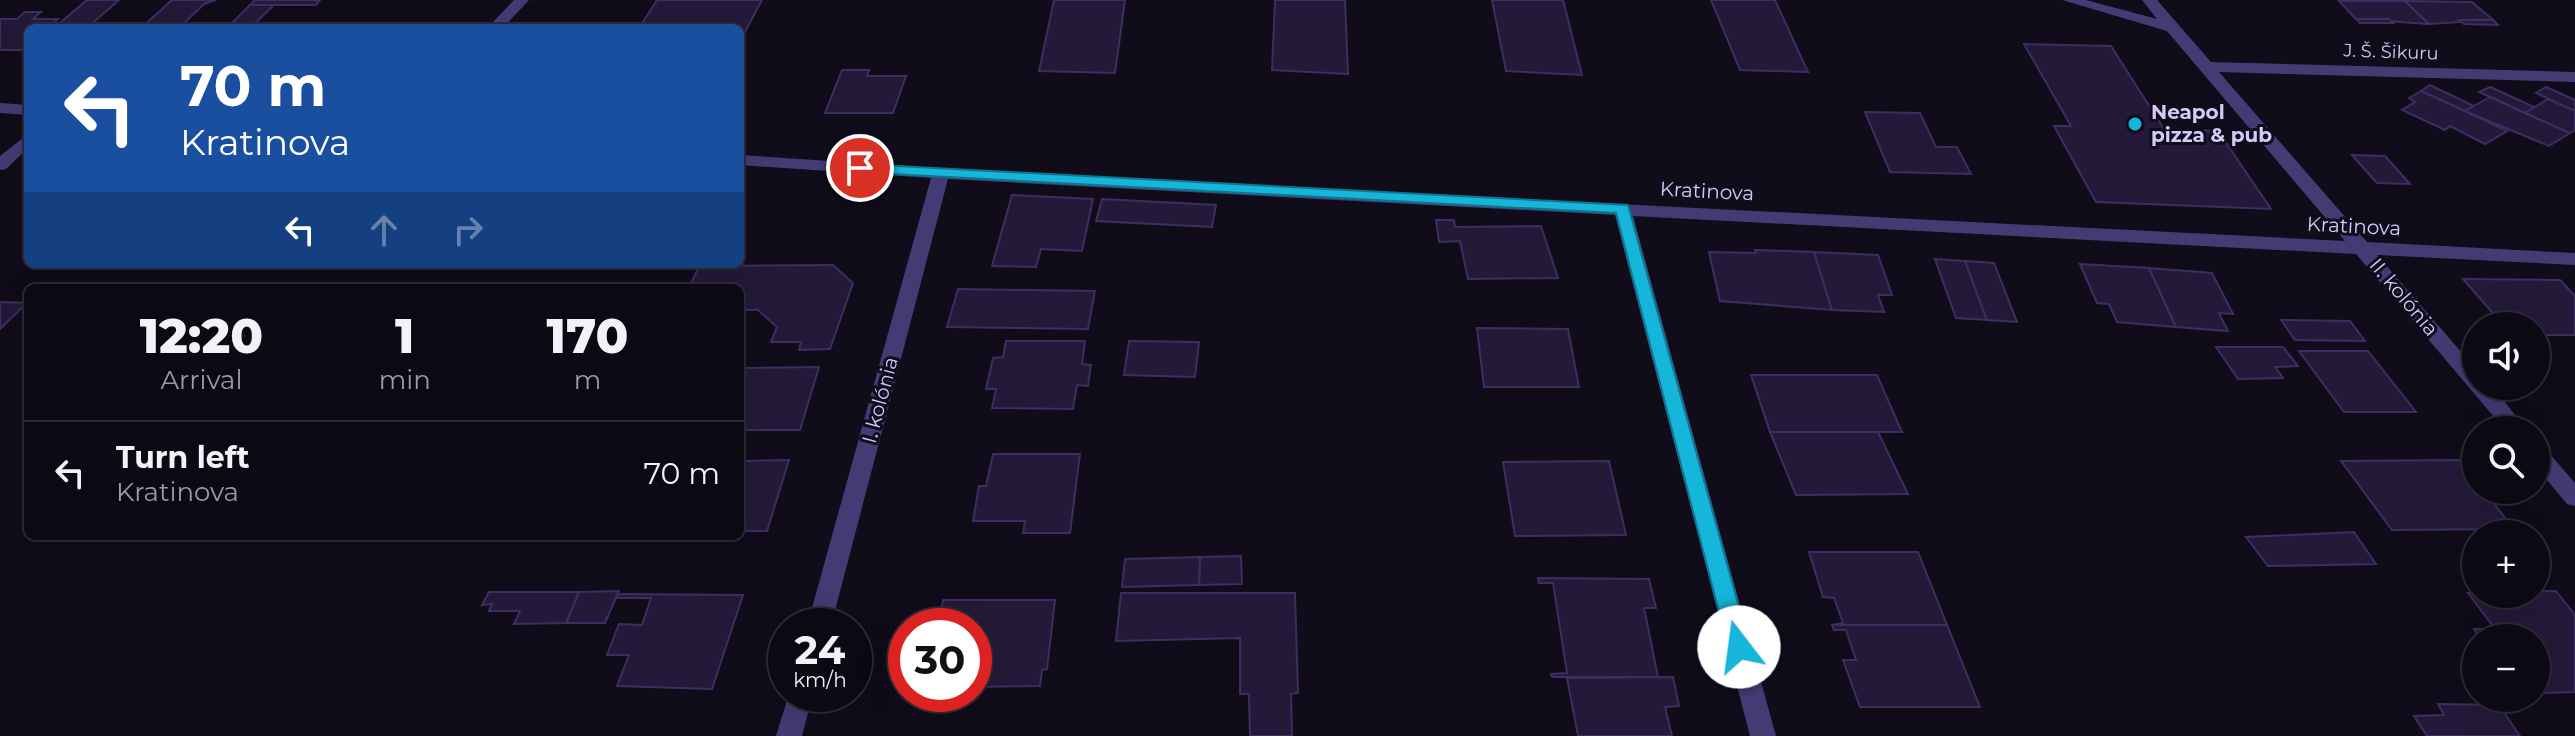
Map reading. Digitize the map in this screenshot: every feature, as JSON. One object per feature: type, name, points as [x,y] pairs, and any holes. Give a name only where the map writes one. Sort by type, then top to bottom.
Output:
[{"type":"street","points":[[499,24],[522,0]]},
{"type":"street","points":[[2069,0],[2171,27]]},
{"type":"street","points":[[2149,0],[2364,249]]},
{"type":"street","name":"J. Š. Šikuru","points":[[2205,67],[2575,77]]},
{"type":"street","points":[[0,108],[24,110]]},
{"type":"street","points":[[0,165],[24,143]]},
{"type":"street","name":"Kratinova","points":[[744,160],[941,174],[2575,259]]},
{"type":"street","name":"I. kolónia","points":[[824,608],[941,174]]},
{"type":"street","points":[[1622,208],[1763,736]]},
{"type":"street","name":"II. kolónia","points":[[2364,249],[2462,365]]},
{"type":"street","name":"II. kolónia","points":[[2492,400],[2505,416]]},
{"type":"street","points":[[2550,469],[2575,498]]},
{"type":"street","points":[[789,736],[796,712]]},
{"type":"building","points":[[87,0],[119,0],[92,24],[59,24]]},
{"type":"building","points":[[172,0],[216,0],[204,4],[183,24],[145,24]]},
{"type":"building","points":[[255,0],[320,0],[316,5],[250,5]]},
{"type":"building","points":[[657,0],[762,0],[744,34],[744,24],[642,24]]},
{"type":"building","points":[[1054,0],[1125,0],[1115,73],[1039,71]]},
{"type":"building","points":[[1275,0],[1345,0],[1348,74],[1272,70]]},
{"type":"building","points":[[1492,0],[1563,0],[1582,75],[1506,71]]},
{"type":"building","points":[[1711,0],[1775,0],[1808,72],[1740,70]]},
{"type":"building","points":[[2339,1],[2405,1],[2429,24],[2356,19]]},
{"type":"building","points":[[2405,1],[2472,2],[2493,20],[2429,24]]},
{"type":"building","points":[[250,5],[274,5],[254,24],[231,24]]},
{"type":"building","points":[[25,12],[41,12],[33,19],[58,19],[52,24],[24,24],[24,48],[0,50],[0,19],[17,19]]},
{"type":"building","points":[[2356,19],[2389,19],[2393,23],[2360,23]]},
{"type":"building","points":[[2459,20],[2493,20],[2498,25],[2464,24]]},
{"type":"building","points":[[2024,44],[2111,46],[2164,129],[2218,131],[2271,209],[2096,202],[2054,126],[2071,126]]},
{"type":"building","points":[[842,70],[869,70],[867,76],[906,76],[893,113],[825,113]]},
{"type":"building","points":[[2430,85],[2474,106],[2465,111],[2421,91]]},
{"type":"building","points":[[2490,87],[2534,107],[2525,113],[2479,92]]},
{"type":"building","points":[[2546,87],[2575,100],[2575,111],[2536,93]]},
{"type":"building","points":[[2421,91],[2507,131],[2485,144],[2450,126],[2445,130],[2402,110],[2415,102],[2409,98]]},
{"type":"building","points":[[2490,97],[2570,133],[2549,146],[2465,111]]},
{"type":"building","points":[[2548,99],[2575,111],[2575,130],[2570,133],[2525,113]]},
{"type":"building","points":[[1865,112],[1920,113],[1936,147],[1957,147],[1971,174],[1890,172]]},
{"type":"building","points":[[2352,155],[2385,156],[2410,184],[2377,183]]},
{"type":"building","points":[[1012,195],[1093,199],[1082,251],[1041,249],[1036,267],[992,266]]},
{"type":"building","points":[[1102,199],[1216,205],[1212,227],[1096,221]]},
{"type":"building","points":[[1436,220],[1454,220],[1455,227],[1541,226],[1558,278],[1468,279],[1460,241],[1439,242]]},
{"type":"building","points":[[1755,250],[1814,252],[1832,310],[1720,301],[1709,252],[1756,253]]},
{"type":"building","points":[[1814,252],[1878,255],[1892,295],[1878,295],[1884,312],[1832,310]]},
{"type":"building","points":[[1935,259],[1965,261],[1987,320],[1956,318]]},
{"type":"building","points":[[1965,261],[1994,263],[2017,322],[1987,320]]},
{"type":"building","points":[[2080,264],[2149,268],[2176,327],[2117,322],[2109,304],[2097,303]]},
{"type":"building","points":[[833,265],[853,283],[830,349],[799,350],[801,342],[771,342],[777,327],[758,310],[744,310],[744,284],[691,284],[698,268]]},
{"type":"building","points":[[2149,268],[2212,273],[2233,314],[2219,313],[2228,331],[2176,327]]},
{"type":"building","points":[[2463,279],[2560,280],[2575,296],[2575,335],[2550,335],[2550,312],[2492,312]]},
{"type":"building","points":[[958,289],[1095,291],[1088,329],[947,327]]},
{"type":"building","points":[[0,302],[24,303],[24,306],[0,329]]},
{"type":"building","points":[[2281,320],[2350,321],[2365,341],[2295,340]]},
{"type":"building","points":[[1477,328],[1568,329],[1579,387],[1484,387]]},
{"type":"building","points":[[1006,341],[1085,341],[1082,364],[1091,365],[1088,386],[1077,385],[1073,409],[992,408],[996,389],[986,389],[993,358],[1003,357]]},
{"type":"building","points":[[1129,341],[1199,342],[1195,377],[1124,375]]},
{"type":"building","points":[[2216,347],[2283,347],[2298,366],[2275,367],[2283,378],[2238,379]]},
{"type":"building","points":[[2299,351],[2368,351],[2416,412],[2344,412]]},
{"type":"building","points":[[819,367],[800,430],[744,430],[744,368]]},
{"type":"building","points":[[1751,375],[1877,375],[1902,432],[1770,432]]},
{"type":"building","points":[[1770,432],[1878,432],[1908,494],[1796,495]]},
{"type":"building","points":[[993,454],[1080,454],[1070,533],[1023,533],[1025,521],[973,521],[979,486],[986,486]]},
{"type":"building","points":[[789,460],[767,531],[744,531],[744,461]]},
{"type":"building","points":[[2459,460],[2462,464],[2462,504],[2494,504],[2507,520],[2462,520],[2462,529],[2392,530],[2341,461]]},
{"type":"building","points":[[1609,461],[1626,535],[1515,536],[1503,462]]},
{"type":"building","points":[[2354,532],[2376,564],[2268,566],[2246,537]]},
{"type":"building","points":[[1809,552],[1918,552],[1947,625],[1832,625],[1843,623],[1834,598],[1823,597]]},
{"type":"building","points":[[1241,556],[1242,584],[1199,585],[1200,557]]},
{"type":"building","points":[[1200,557],[1199,585],[1122,587],[1125,559]]},
{"type":"building","points":[[1538,578],[1649,579],[1656,608],[1644,608],[1658,677],[1552,677],[1551,674],[1567,673],[1553,583],[1539,583]]},
{"type":"building","points":[[619,591],[605,623],[566,623],[579,592]]},
{"type":"building","points":[[2550,591],[2556,591],[2575,615],[2575,692],[2550,693],[2550,624],[2491,624],[2479,608],[2550,608]]},
{"type":"building","points":[[489,592],[579,592],[566,623],[514,624],[520,611],[489,611],[492,604],[482,605]]},
{"type":"building","points":[[1121,593],[1295,593],[1298,693],[1291,694],[1292,736],[1250,736],[1249,694],[1240,694],[1240,638],[1116,641]]},
{"type":"building","points":[[618,594],[743,595],[712,689],[617,686],[629,655],[607,655],[619,624],[642,625],[651,598],[616,598]]},
{"type":"building","points":[[943,600],[1055,600],[1047,669],[1042,670],[1040,686],[992,687],[992,608],[941,608]]},
{"type":"building","points":[[1832,625],[1947,625],[1980,707],[1860,707],[1843,660],[1856,660],[1846,630],[1834,630]]},
{"type":"building","points":[[1673,677],[1679,706],[1665,707],[1672,736],[1578,736],[1567,678]]},
{"type":"building","points":[[2438,704],[2462,704],[2462,712],[2504,712],[2520,736],[2427,736],[2414,716],[2444,715]]},
{"type":"place","name":"Neapol pizza & pub","points":[[2135,124]]},
{"type":"route","points":[[860,168],[1622,208],[1739,647]]}]
